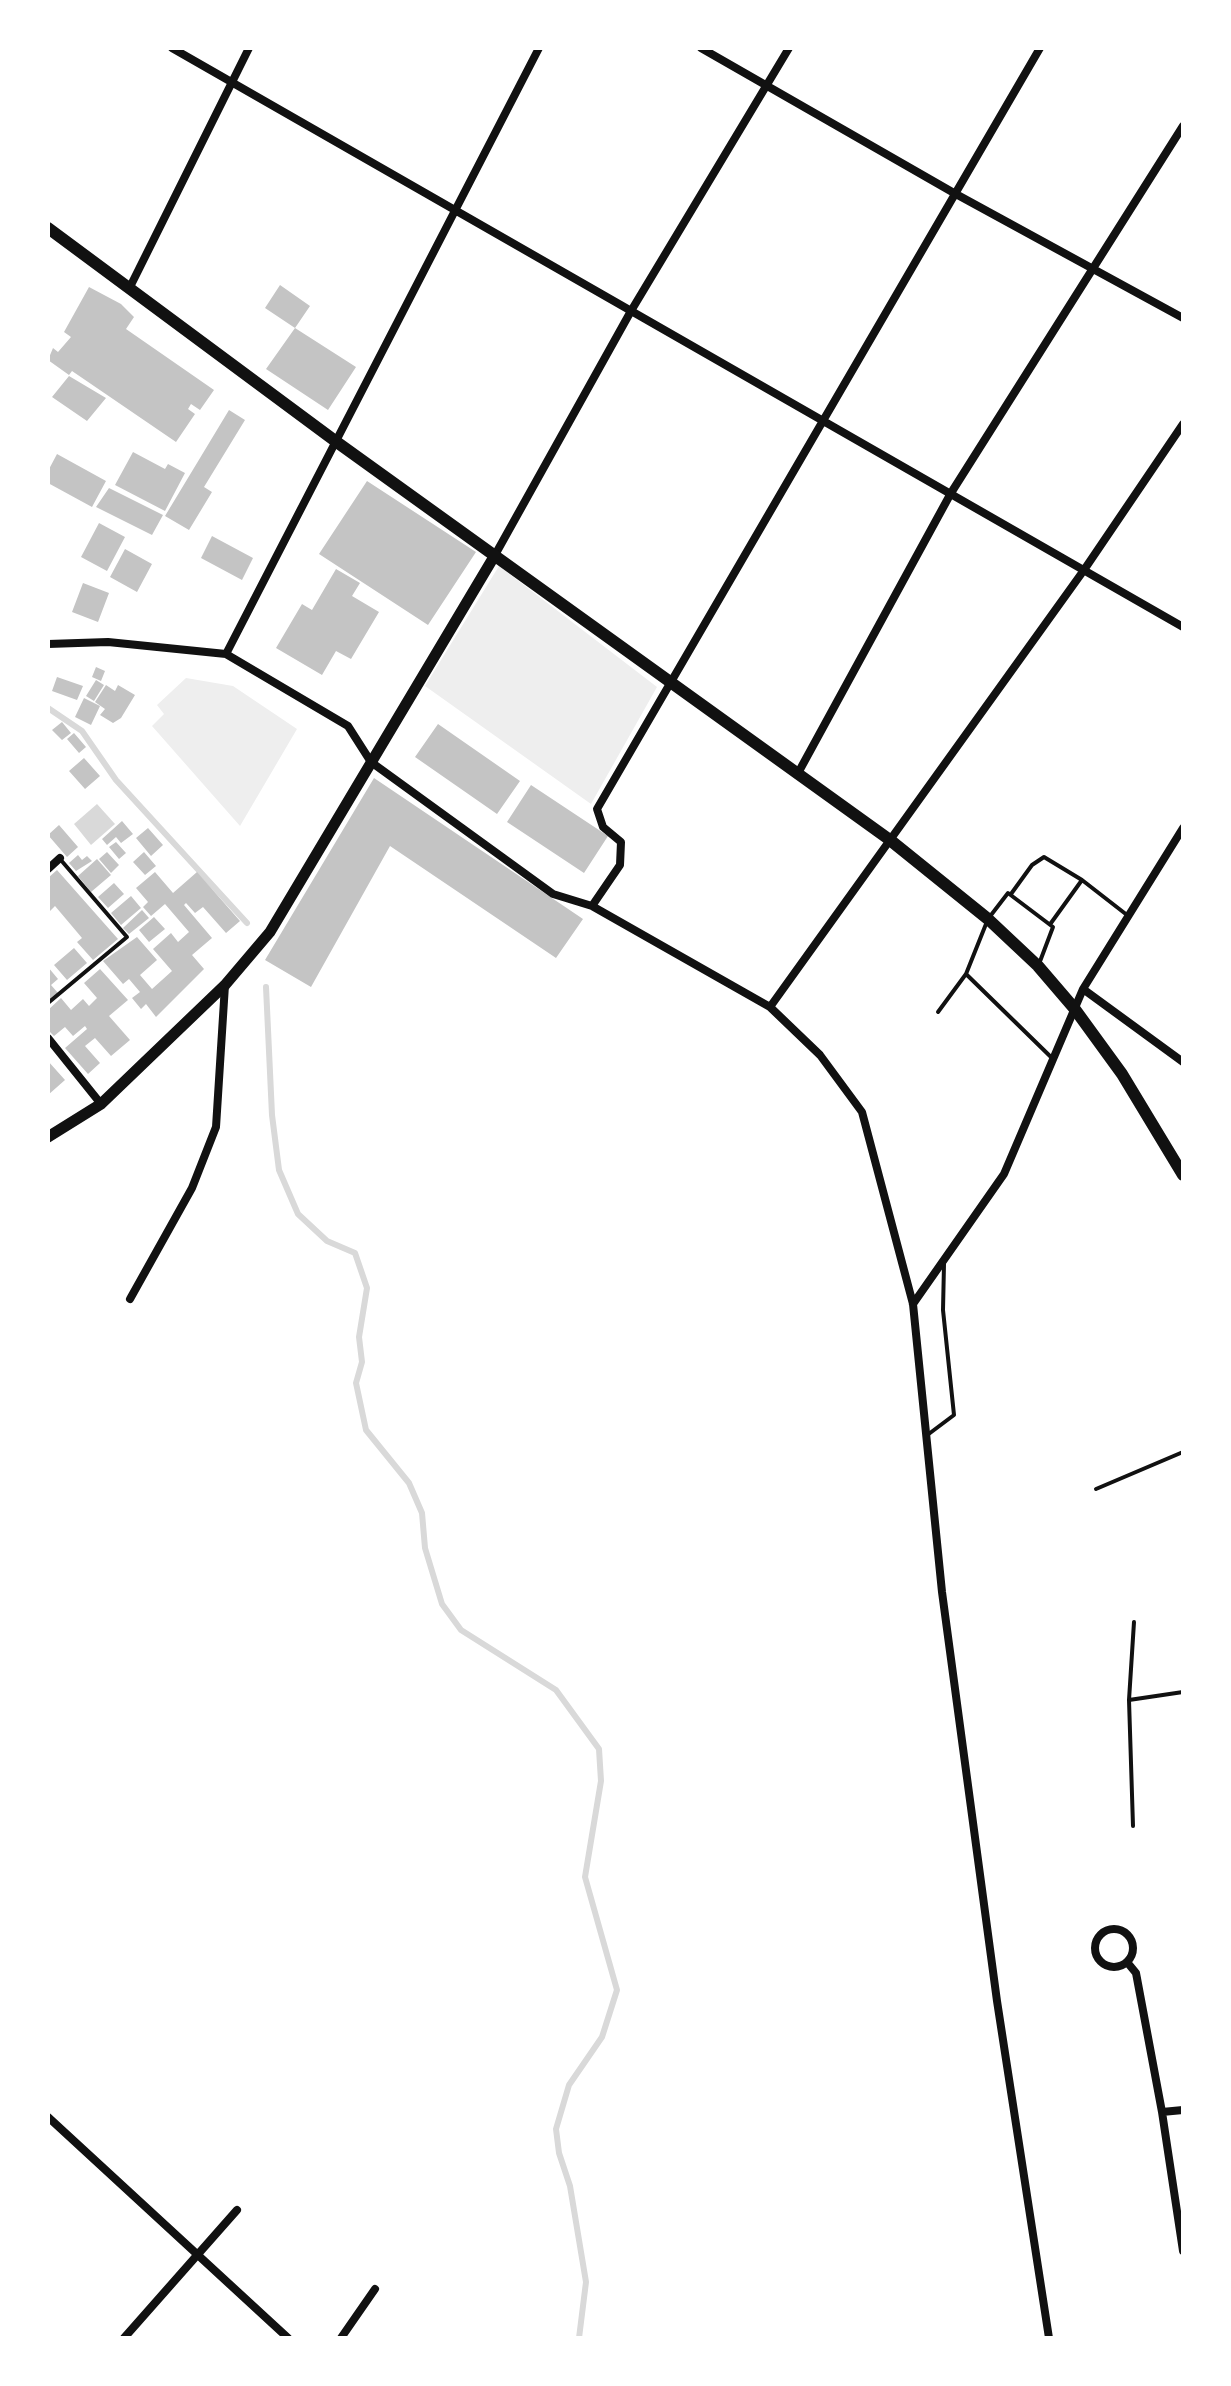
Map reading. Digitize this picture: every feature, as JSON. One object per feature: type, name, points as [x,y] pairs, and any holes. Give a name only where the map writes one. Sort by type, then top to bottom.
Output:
[{"type":"highway","points":[[48,228],[338,443],[890,840],[988,919],[1038,966],[1074,1008],[1122,1074],[1183,1175]]},
{"type":"main road","points":[[48,1137],[101,1104],[225,985],[270,932],[495,555]]},
{"type":"street","points":[[172,48],[1183,627]]},
{"type":"street","points":[[129,289],[249,48]]},
{"type":"street","points":[[226,654],[338,443],[539,48]]},
{"type":"street","points":[[701,48],[954,193],[1183,318]]},
{"type":"street","points":[[495,555],[631,311],[789,48]]},
{"type":"street","points":[[592,906],[620,865],[621,842],[603,827],[597,809],[1040,48]]},
{"type":"street","points":[[797,775],[951,493],[1091,267],[1183,126]]},
{"type":"street","points":[[770,1007],[1084,570],[1183,424]]},
{"type":"street","points":[[48,644],[108,642],[226,654],[348,726],[371,762],[553,894],[592,906],[770,1007],[820,1055],[862,1112],[913,1304],[924,1438],[997,2001],[1049,2338]]},
{"type":"street","points":[[913,1304],[1004,1174],[1083,989],[1183,828]]},
{"type":"street","points":[[48,869],[60,858]]},
{"type":"street","points":[[130,1299],[192,1188],[216,1127],[225,985]]},
{"type":"street","points":[[1083,989],[1183,1062]]},
{"type":"street","points":[[48,1038],[101,1104]]},
{"type":"street","points":[[1120,1930],[1129,1936],[1133,1945],[1127,1962],[1117,1967],[1100,1960],[1095,1951],[1102,1933],[1120,1930]]},
{"type":"street","points":[[1127,1962],[1136,1973],[1162,2112],[1183,2251]]},
{"type":"street","points":[[1162,2112],[1183,2110]]},
{"type":"street","points":[[48,2117],[288,2338]]},
{"type":"street","points":[[124,2338],[237,2210]]},
{"type":"street","points":[[341,2338],[375,2289]]},
{"type":"lane","points":[[1011,894],[1032,865],[1044,857],[1082,880],[1127,915]]},
{"type":"lane","points":[[48,1003],[127,937],[60,858]]},
{"type":"lane","points":[[1051,924],[1082,880]]},
{"type":"lane","points":[[938,1012],[966,974],[988,919],[1005,894],[1011,894],[1051,924],[1054,931],[1038,966]]},
{"type":"lane","points":[[966,974],[1053,1059]]},
{"type":"lane","points":[[924,1438],[954,1415],[943,1310],[945,1258]]},
{"type":"lane","points":[[1096,1489],[1183,1452]]},
{"type":"lane","points":[[1133,1826],[1129,1700],[1134,1622]]},
{"type":"lane","points":[[1129,1700],[1183,1692]]},
{"type":"shaded area","points":[[499,566],[657,687],[591,804],[425,686]]},
{"type":"shaded area","points":[[186,678],[233,686],[297,729],[240,826],[152,726],[164,714],[157,705]]},
{"type":"shaded area","points":[[97,804],[115,824],[91,845],[74,824]]},
{"type":"building","points":[[280,285],[310,306],[295,328],[265,308]]},
{"type":"building","points":[[89,287],[121,304],[134,317],[126,329],[214,390],[200,410],[191,404],[188,409],[195,414],[176,442],[72,371],[69,375],[48,360],[53,348],[58,352],[71,337],[64,332]]},
{"type":"building","points":[[295,328],[356,367],[328,410],[266,369]]},
{"type":"building","points":[[69,376],[106,398],[87,421],[52,397]]},
{"type":"building","points":[[229,410],[245,420],[204,487],[212,492],[189,530],[165,516]]},
{"type":"building","points":[[133,452],[165,469],[168,464],[185,473],[165,511],[115,485]]},
{"type":"building","points":[[57,454],[106,481],[92,507],[48,483],[48,471]]},
{"type":"building","points":[[367,481],[476,552],[428,625],[319,554]]},
{"type":"building","points":[[109,488],[163,515],[152,535],[96,507]]},
{"type":"building","points":[[99,523],[125,537],[107,571],[81,557]]},
{"type":"building","points":[[212,536],[253,558],[242,580],[201,558]]},
{"type":"building","points":[[125,549],[152,564],[137,592],[110,577]]},
{"type":"building","points":[[336,569],[360,583],[352,596],[379,612],[351,659],[336,651],[322,675],[276,648],[302,604],[312,610]]},
{"type":"building","points":[[83,583],[109,593],[98,622],[72,612]]},
{"type":"building","points":[[96,667],[105,671],[101,681],[92,677]]},
{"type":"building","points":[[57,677],[83,686],[77,700],[52,691]]},
{"type":"building","points":[[96,680],[104,685],[94,701],[86,696]]},
{"type":"building","points":[[106,685],[115,691],[118,685],[135,695],[121,718],[113,723],[100,715],[105,709],[95,702]]},
{"type":"building","points":[[84,698],[100,706],[91,725],[75,717]]},
{"type":"building","points":[[62,722],[71,733],[62,740],[52,730]]},
{"type":"building","points":[[438,724],[520,781],[497,814],[415,757]]},
{"type":"building","points":[[74,733],[86,747],[79,753],[67,739]]},
{"type":"building","points":[[84,758],[100,776],[85,789],[69,771]]},
{"type":"building","points":[[374,778],[583,919],[556,958],[390,846],[311,987],[265,960]]},
{"type":"building","points":[[531,785],[608,836],[584,873],[507,822]]},
{"type":"building","points":[[122,821],[133,834],[121,843],[116,837],[107,845],[102,839]]},
{"type":"building","points":[[59,825],[78,847],[67,857],[48,835]]},
{"type":"building","points":[[148,828],[163,845],[151,856],[136,838]]},
{"type":"building","points":[[116,842],[126,853],[119,859],[109,847]]},
{"type":"building","points":[[107,852],[119,865],[111,873],[99,859]]},
{"type":"building","points":[[144,852],[156,866],[145,875],[133,862]]},
{"type":"building","points":[[78,855],[82,860],[87,856],[92,861],[76,871],[69,863]]},
{"type":"building","points":[[97,859],[111,875],[91,892],[78,876]]},
{"type":"building","points":[[57,870],[118,939],[93,960],[77,942],[82,938],[55,906],[48,913],[48,878]]},
{"type":"building","points":[[155,872],[173,893],[197,872],[240,921],[226,933],[203,907],[195,913],[186,903],[184,905],[212,938],[192,955],[204,969],[156,1017],[146,1004],[141,1009],[132,998],[140,992],[129,979],[123,984],[103,961],[137,937],[157,960],[140,975],[152,989],[172,971],[153,949],[171,933],[178,942],[189,932],[165,904],[151,916],[143,907],[148,902],[136,888]]},
{"type":"building","points":[[114,883],[124,894],[108,908],[98,897]]},
{"type":"building","points":[[131,896],[141,908],[121,925],[111,913]]},
{"type":"building","points":[[142,910],[149,918],[129,934],[123,928]]},
{"type":"building","points":[[154,917],[165,929],[149,942],[139,930]]},
{"type":"building","points":[[74,948],[87,963],[67,980],[54,965]]},
{"type":"building","points":[[48,967],[58,979],[51,985],[58,993],[48,1001]]},
{"type":"building","points":[[100,969],[128,1000],[109,1016],[130,1040],[111,1056],[95,1038],[85,1046],[100,1063],[88,1074],[65,1048],[87,1029],[85,1026],[73,1036],[65,1027],[54,1036],[48,1030],[48,1010],[61,998],[71,1010],[83,999],[89,1006],[97,998],[84,983]]},
{"type":"building","points":[[48,1061],[65,1080],[48,1095]]},
{"type":"waterway","points":[[48,708],[82,731],[116,780],[247,923]]},
{"type":"waterway","points":[[266,987],[272,1115],[279,1170],[298,1214],[327,1241],[355,1253],[367,1288],[359,1337],[362,1362],[356,1383],[366,1430],[409,1483],[422,1513],[425,1548],[442,1604],[461,1630],[556,1690],[599,1749],[601,1781],[585,1877],[617,1990],[602,2037],[569,2085],[556,2129],[559,2153],[570,2186],[586,2282],[579,2338]]}]
